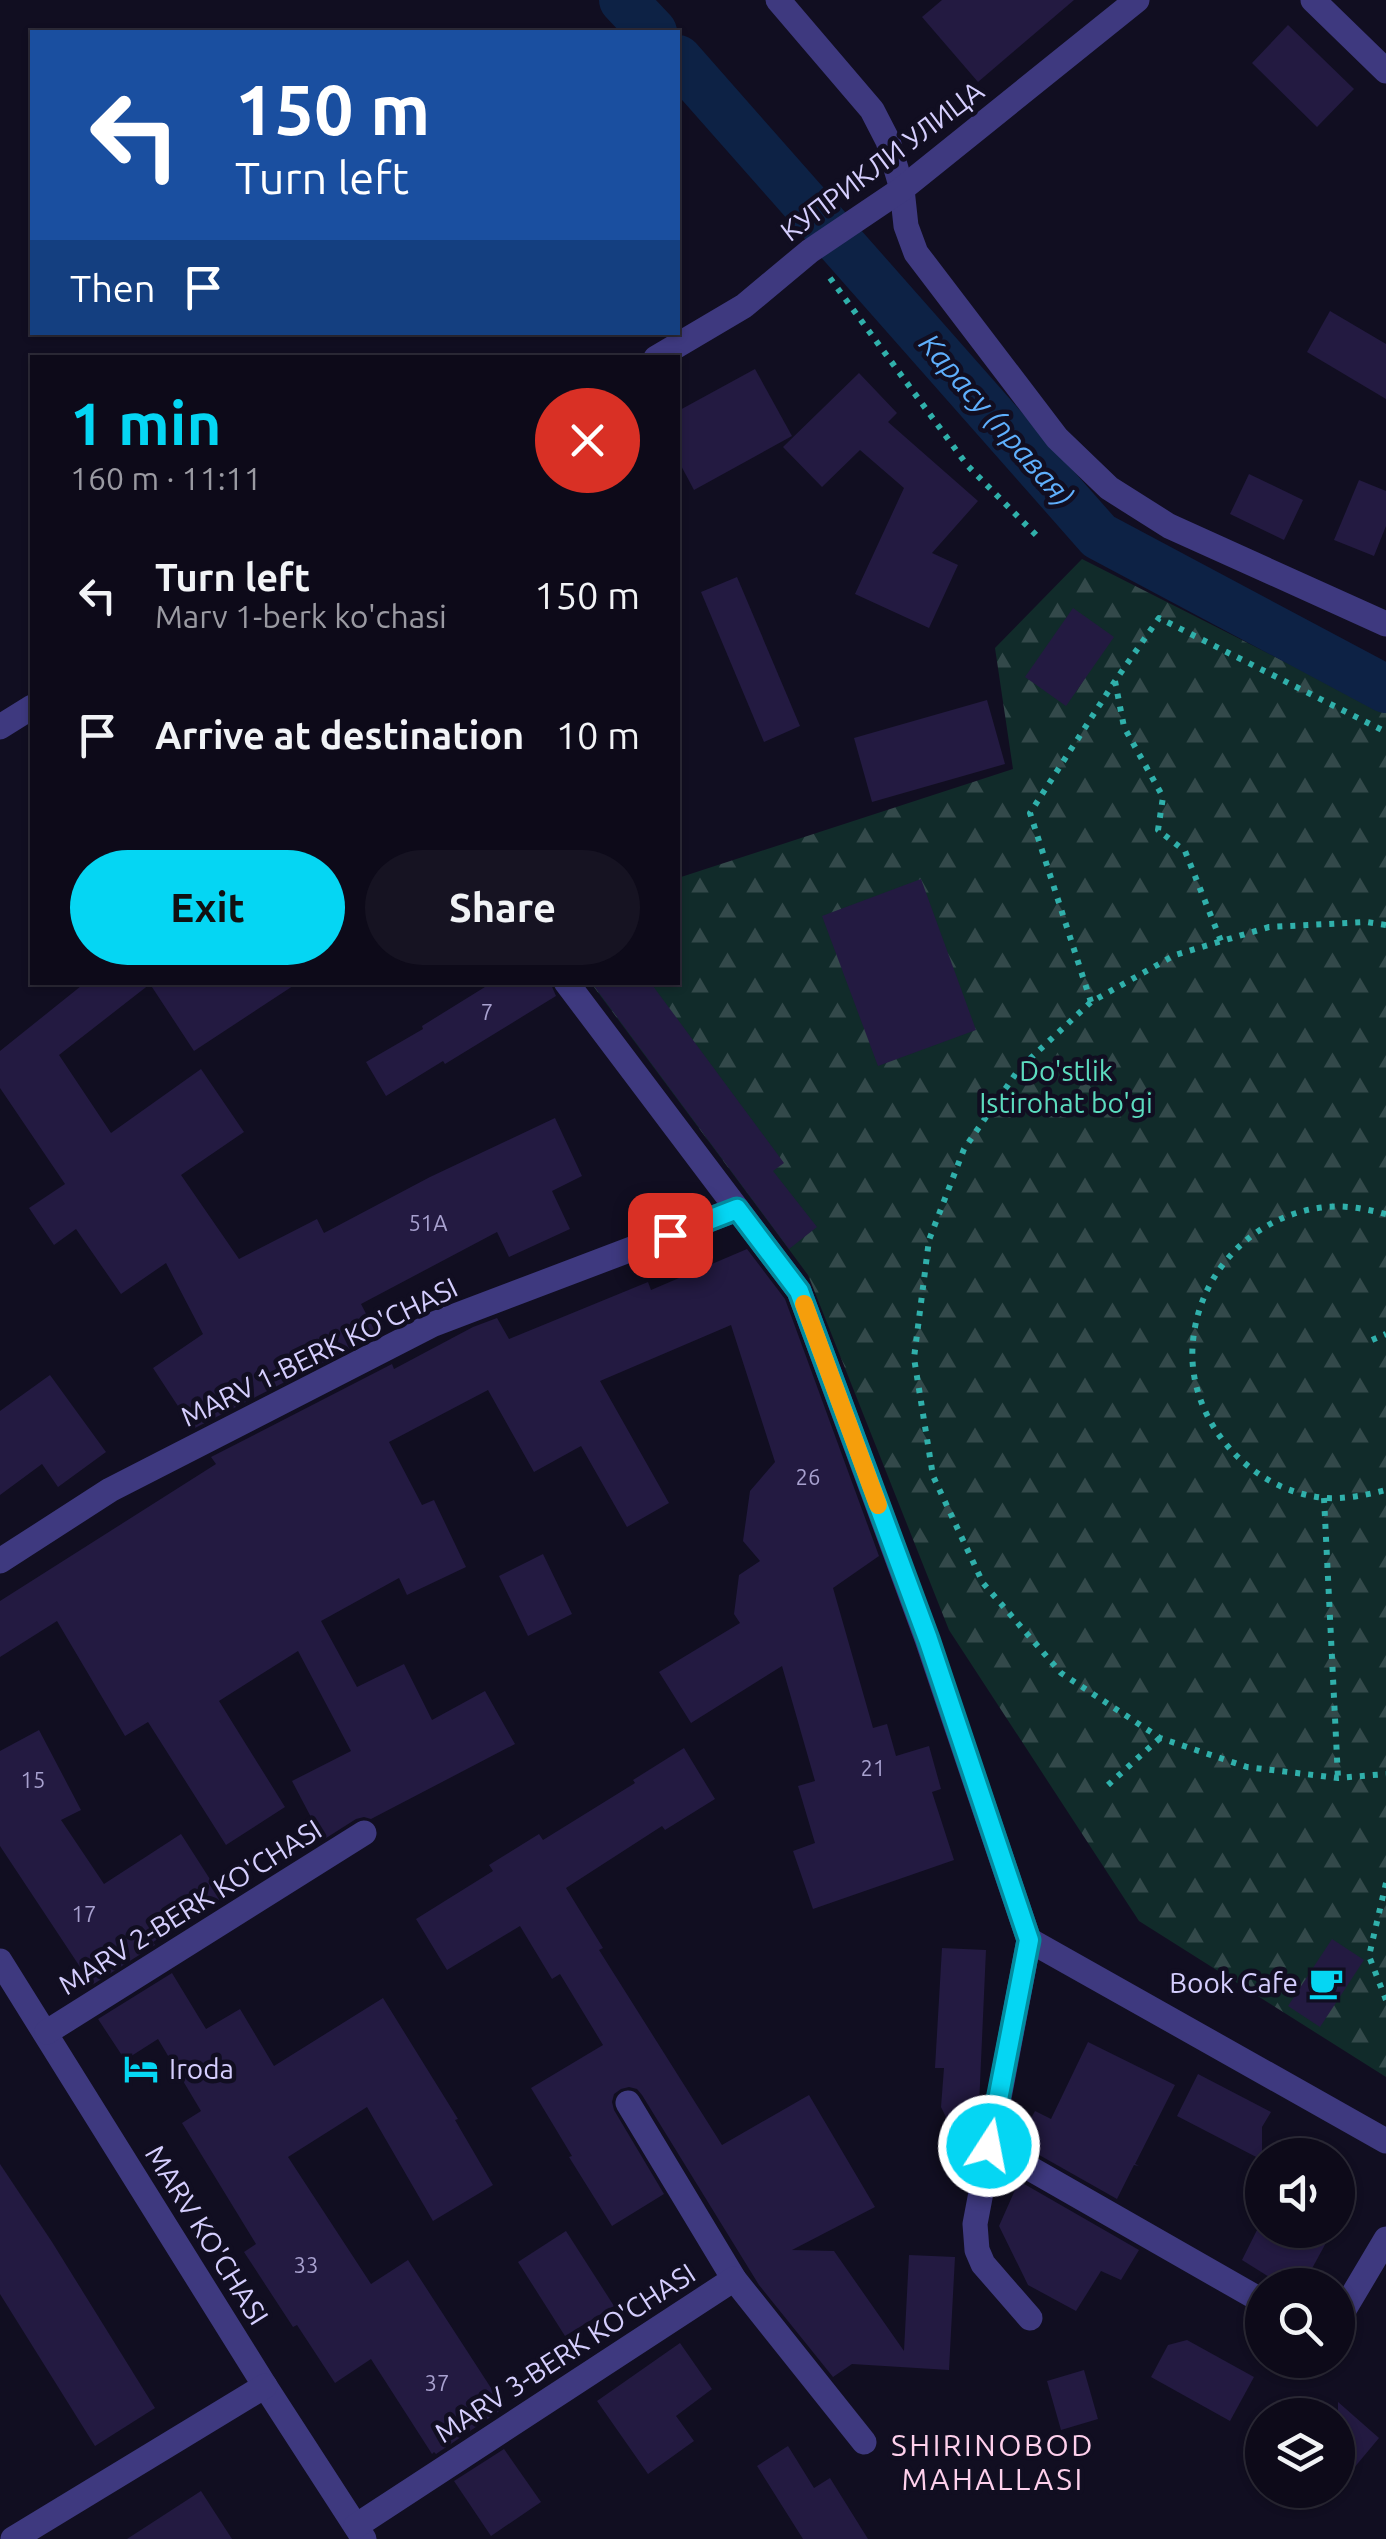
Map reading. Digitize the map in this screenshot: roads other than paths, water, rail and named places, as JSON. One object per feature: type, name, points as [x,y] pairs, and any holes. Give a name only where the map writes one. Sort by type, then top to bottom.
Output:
[{"type":"street","points":[[778,0],[872,110],[888,141],[902,189],[906,226],[916,253],[1057,438],[1109,488],[1169,526],[1386,624]]},
{"type":"street","name":"КУПРИКЛИ УЛИЦА","points":[[661,355],[744,306],[810,251],[902,189],[1136,0]]},
{"type":"street","points":[[1313,0],[1386,71]]},
{"type":"street","points":[[0,727],[30,709]]},
{"type":"street","points":[[568,985],[799,1291],[928,1639],[1029,1940],[975,2224],[977,2250],[983,2264],[1030,2318]]},
{"type":"street","name":"MARV 1-BERK KO'CHASI","points":[[0,1561],[110,1490],[434,1324],[737,1209]]},
{"type":"street","name":"MARV 2-BERK KO'CHASI","points":[[47,2032],[364,1833]]},
{"type":"street","points":[[1029,1940],[1386,2141]]},
{"type":"street","name":"MARV KO'CHASI","points":[[0,1961],[360,2532]]},
{"type":"street","points":[[628,2103],[734,2279]]},
{"type":"street","points":[[989,2146],[1245,2290]]},
{"type":"street","points":[[1355,2291],[1386,2239]]},
{"type":"street","name":"MARV 3-BERK KO'CHASI","points":[[360,2532],[734,2279],[864,2442]]},
{"type":"street","points":[[13,2539],[265,2386]]},
{"type":"waterway","name":"Карасу (правая)","points":[[623,0],[651,30]]},
{"type":"waterway","name":"Карасу (правая)","points":[[680,61],[1099,536],[1386,689]]},
{"type":"place","name":"Book Cafe","points":[[1326,1983]]},
{"type":"place","name":"Iroda","points":[[141,2069]]},
{"type":"district","name":"SHIRINOBOD MAHALLASI","points":[[993,2463]]},
{"type":"park label","name":"Do'stlik Istirohat bo'gi","points":[[1066,1087]]}]
